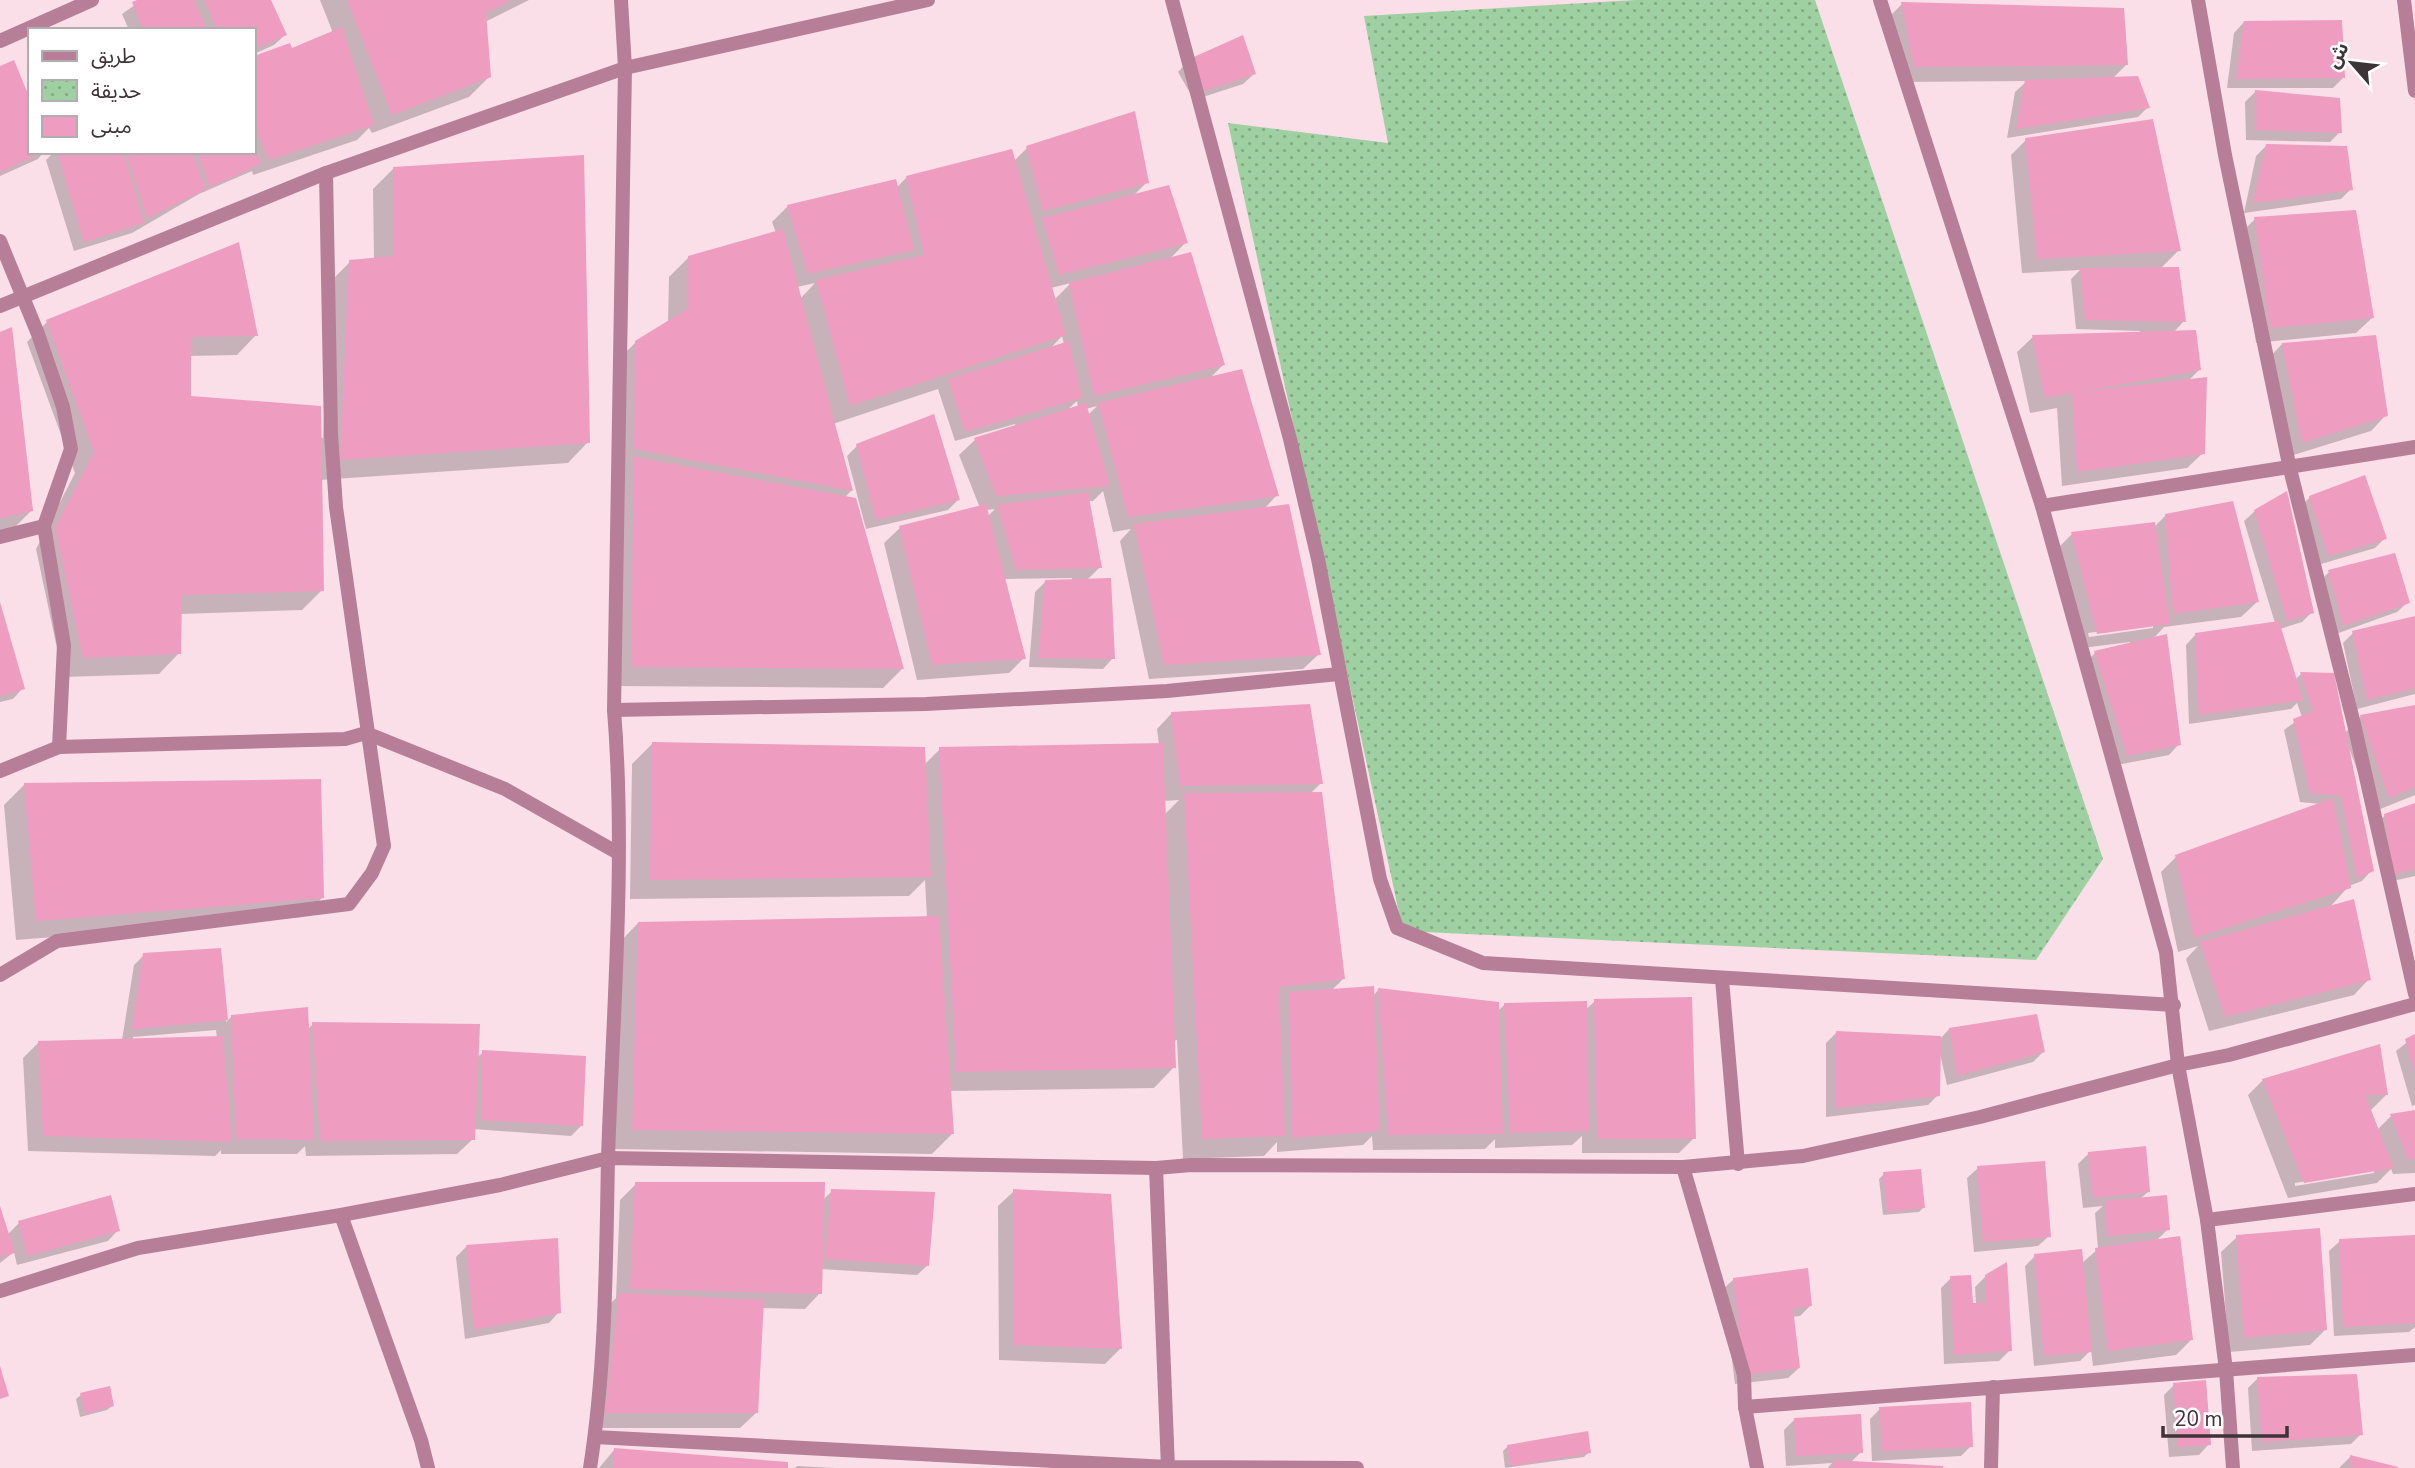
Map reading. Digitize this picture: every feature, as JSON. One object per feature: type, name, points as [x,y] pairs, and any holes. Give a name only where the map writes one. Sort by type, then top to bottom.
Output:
[{"type":"street","points":[[29,28],[92,0]]},
{"type":"street","points":[[590,1468],[595,1437],[608,1158],[618,853],[618,765],[614,710],[625,68],[621,0]]},
{"type":"street","points":[[0,306],[326,173],[625,68],[928,0]]},
{"type":"street","points":[[1172,0],[1281,405],[1318,559],[1380,879],[1397,928],[1483,963],[2174,1005]]},
{"type":"street","points":[[1880,0],[2042,506],[2166,952],[2174,1005],[2178,1065],[2207,1220],[2226,1370],[2233,1468]]},
{"type":"street","points":[[2198,0],[2225,155],[2291,469],[2354,724],[2415,994]]},
{"type":"street","points":[[2404,0],[2415,91]]},
{"type":"street","points":[[0,41],[28,29]]},
{"type":"street","points":[[0,975],[57,941],[349,904],[372,873],[384,846],[336,507],[331,434],[326,173]]},
{"type":"street","points":[[0,241],[24,295],[63,407],[71,449],[44,526],[64,645],[59,747]]},
{"type":"street","points":[[2042,506],[2291,469],[2415,447]]},
{"type":"street","points":[[0,537],[44,526]]},
{"type":"street","points":[[614,710],[926,704],[1167,691],[1339,674]]},
{"type":"street","points":[[0,771],[59,747],[345,739],[366,733],[505,789],[618,853]]},
{"type":"street","points":[[1722,979],[1738,1164]]},
{"type":"street","points":[[0,1292],[138,1248],[341,1215],[500,1185],[608,1158],[1156,1168],[1191,1165],[1683,1167],[1803,1157],[1967,1120],[2178,1065],[2229,1055],[2415,1004]]},
{"type":"street","points":[[1683,1167],[1744,1375],[1745,1406],[1757,1468]]},
{"type":"street","points":[[1156,1168],[1168,1468]]},
{"type":"street","points":[[2207,1220],[2415,1194]]},
{"type":"street","points":[[341,1215],[422,1440],[428,1468]]},
{"type":"street","points":[[1745,1406],[2415,1355]]},
{"type":"street","points":[[1991,1468],[1993,1387]]},
{"type":"street","points":[[595,1437],[1168,1468],[1298,1465],[1357,1468]]},
{"type":"green space","points":[[1636,0],[1815,0],[2103,859],[2036,960],[1403,931],[1228,123],[1388,143],[1364,16]]},
{"type":"building","points":[[194,0],[206,28],[142,28],[132,2]]},
{"type":"building","points":[[205,0],[271,0],[287,35],[256,48],[256,28],[216,28]]},
{"type":"building","points":[[347,0],[511,0],[486,13],[491,77],[392,115]]},
{"type":"building","points":[[1901,2],[2124,8],[2128,65],[1914,67]]},
{"type":"building","points":[[2342,20],[2345,78],[2236,79],[2244,21]]},
{"type":"building","points":[[342,27],[374,125],[269,160],[256,130],[256,55],[290,43],[292,48]]},
{"type":"building","points":[[1243,35],[1256,74],[1204,91],[1187,60]]},
{"type":"building","points":[[14,60],[28,94],[28,154],[39,154],[0,172],[0,66]]},
{"type":"building","points":[[2138,76],[2150,108],[2016,129],[2025,80]]},
{"type":"building","points":[[2255,90],[2340,98],[2342,133],[2256,130]]},
{"type":"building","points":[[1135,111],[1149,183],[1043,211],[1026,146]]},
{"type":"building","points":[[2153,119],[2181,251],[2037,259],[2025,138]]},
{"type":"building","points":[[2266,144],[2347,146],[2353,190],[2253,203]]},
{"type":"building","points":[[1012,149],[1066,335],[850,406],[816,280],[924,255],[906,176]]},
{"type":"building","points":[[256,151],[261,164],[210,187],[198,154],[256,154]]},
{"type":"building","points":[[58,154],[124,154],[144,223],[84,242]]},
{"type":"building","points":[[127,154],[193,154],[206,189],[147,218]]},
{"type":"building","points":[[584,155],[590,443],[340,460],[349,260],[394,256],[393,167]]},
{"type":"building","points":[[896,179],[914,250],[808,274],[787,205]]},
{"type":"building","points":[[1169,185],[1188,243],[1059,275],[1042,218]]},
{"type":"building","points":[[2356,210],[2374,318],[2270,328],[2254,217]]},
{"type":"building","points":[[783,229],[853,491],[634,449],[635,341],[687,309],[688,256]]},
{"type":"building","points":[[239,242],[258,336],[191,337],[191,396],[321,406],[324,591],[182,595],[181,654],[83,658],[55,528],[94,452],[46,320]]},
{"type":"building","points":[[1191,252],[1225,365],[1094,396],[1069,283]]},
{"type":"building","points":[[2179,267],[2186,322],[2085,320],[2080,268]]},
{"type":"building","points":[[12,327],[33,511],[0,518],[0,332]]},
{"type":"building","points":[[2196,330],[2201,370],[2079,392],[2207,377],[2205,454],[2077,472],[2072,393],[2045,398],[2032,335]]},
{"type":"building","points":[[2376,335],[2388,416],[2302,443],[2282,343]]},
{"type":"building","points":[[1069,341],[1082,398],[965,432],[948,379]]},
{"type":"building","points":[[1242,369],[1279,496],[1128,517],[1098,403]]},
{"type":"building","points":[[1086,403],[1110,486],[996,496],[974,438]]},
{"type":"building","points":[[934,414],[960,500],[876,520],[856,444]]},
{"type":"building","points":[[634,457],[856,498],[904,669],[631,667]]},
{"type":"building","points":[[2365,475],[2387,539],[2328,556],[2309,496]]},
{"type":"building","points":[[2287,491],[2314,613],[2287,621],[2254,510]]},
{"type":"building","points":[[1088,492],[1102,568],[1016,570],[997,505]]},
{"type":"building","points":[[2233,501],[2259,602],[2173,614],[2165,514]]},
{"type":"building","points":[[986,504],[1026,659],[932,665],[899,526]]},
{"type":"building","points":[[1289,504],[1321,655],[1164,665],[1134,524]]},
{"type":"building","points":[[2155,522],[2170,624],[2097,634],[2071,532]]},
{"type":"building","points":[[2395,553],[2410,603],[2343,626],[2328,570]]},
{"type":"building","points":[[1111,578],[1115,659],[1038,658],[1045,580]]},
{"type":"building","points":[[0,602],[25,689],[0,696]]},
{"type":"building","points":[[2415,616],[2415,688],[2367,700],[2352,631]]},
{"type":"building","points":[[2279,621],[2303,700],[2199,715],[2195,633]]},
{"type":"building","points":[[2167,634],[2181,745],[2127,756],[2094,651]]},
{"type":"building","points":[[2300,672],[2334,673],[2374,871],[2357,878],[2341,796],[2310,793],[2293,719],[2313,711]]},
{"type":"building","points":[[1310,704],[1323,784],[1180,786],[1171,712]]},
{"type":"building","points":[[2415,705],[2415,787],[2389,798],[2360,715]]},
{"type":"building","points":[[652,742],[925,747],[931,877],[650,880]]},
{"type":"building","points":[[1163,743],[1176,1068],[956,1072],[939,747]]},
{"type":"building","points":[[321,779],[324,898],[36,921],[24,783]]},
{"type":"building","points":[[1322,792],[1345,979],[1279,987],[1285,1136],[1202,1139],[1184,793]]},
{"type":"building","points":[[2333,798],[2351,888],[2194,938],[2175,855]]},
{"type":"building","points":[[2415,803],[2415,869],[2394,874],[2384,814]]},
{"type":"building","points":[[2354,899],[2371,980],[2225,1017],[2200,942]]},
{"type":"building","points":[[939,916],[954,1134],[632,1130],[638,922]]},
{"type":"building","points":[[221,948],[228,1020],[132,1029],[143,953]]},
{"type":"building","points":[[1374,986],[1380,1131],[1292,1138],[1289,992]]},
{"type":"building","points":[[1378,988],[1499,1002],[1503,1134],[1388,1135]]},
{"type":"building","points":[[1692,997],[1696,1139],[1597,1139],[1594,999]]},
{"type":"building","points":[[1587,1001],[1589,1131],[1510,1133],[1504,1003]]},
{"type":"building","points":[[308,1007],[314,1140],[236,1139],[231,1015]]},
{"type":"building","points":[[2037,1014],[2045,1052],[1957,1076],[1949,1028]]},
{"type":"building","points":[[312,1022],[480,1024],[475,1140],[320,1141]]},
{"type":"building","points":[[1836,1031],[1941,1036],[1940,1096],[1836,1108]]},
{"type":"building","points":[[2415,1034],[2415,1070],[2414,1070],[2405,1039]]},
{"type":"building","points":[[223,1036],[232,1142],[43,1136],[38,1041]]},
{"type":"building","points":[[2380,1044],[2388,1095],[2365,1095],[2394,1168],[2304,1183],[2262,1079]]},
{"type":"building","points":[[482,1050],[586,1056],[583,1126],[481,1120]]},
{"type":"building","points":[[2415,1110],[2415,1159],[2408,1159],[2390,1114]]},
{"type":"building","points":[[2146,1146],[2150,1192],[2093,1198],[2088,1152]]},
{"type":"building","points":[[2045,1161],[2051,1237],[1983,1242],[1977,1166]]},
{"type":"building","points":[[1921,1169],[1925,1208],[1887,1212],[1883,1172]]},
{"type":"building","points":[[635,1182],[825,1182],[822,1294],[630,1289]]},
{"type":"building","points":[[831,1189],[935,1192],[929,1266],[825,1259]]},
{"type":"building","points":[[1013,1189],[1111,1194],[1122,1349],[1013,1345]]},
{"type":"building","points":[[111,1195],[120,1231],[27,1256],[18,1221]]},
{"type":"building","points":[[2167,1195],[2170,1230],[2107,1236],[2105,1201]]},
{"type":"building","points":[[0,1206],[15,1253],[0,1257]]},
{"type":"building","points":[[2320,1228],[2327,1330],[2244,1338],[2236,1235]]},
{"type":"building","points":[[2415,1235],[2415,1323],[2343,1327],[2339,1239]]},
{"type":"building","points":[[2180,1236],[2193,1340],[2108,1351],[2095,1248]]},
{"type":"building","points":[[558,1238],[561,1313],[474,1330],[466,1245]]},
{"type":"building","points":[[2082,1249],[2092,1352],[2044,1356],[2034,1254]]},
{"type":"building","points":[[2007,1262],[2012,1351],[1954,1355],[1950,1276],[1971,1275],[1973,1303],[1986,1303],[1985,1275]]},
{"type":"building","points":[[1808,1268],[1812,1306],[1793,1308],[1800,1368],[1744,1375],[1733,1278]]},
{"type":"building","points":[[619,1293],[764,1300],[758,1413],[605,1413]]},
{"type":"building","points":[[0,1366],[9,1396],[0,1399]]},
{"type":"building","points":[[2357,1374],[2363,1435],[2262,1442],[2257,1377]]},
{"type":"building","points":[[2206,1380],[2211,1445],[2178,1447],[2173,1383]]},
{"type":"building","points":[[110,1386],[114,1406],[85,1413],[80,1393]]},
{"type":"building","points":[[1971,1402],[1973,1447],[1882,1451],[1879,1407]]},
{"type":"building","points":[[1861,1414],[1863,1453],[1796,1456],[1794,1418]]},
{"type":"building","points":[[1588,1431],[1591,1453],[1510,1466],[1507,1445]]},
{"type":"building","points":[[614,1448],[788,1462],[788,1468],[613,1468]]},
{"type":"building","points":[[2350,1455],[2398,1467],[2398,1468],[2351,1468]]},
{"type":"building","points":[[1833,1460],[1943,1466],[1943,1468],[1833,1468]]}]
